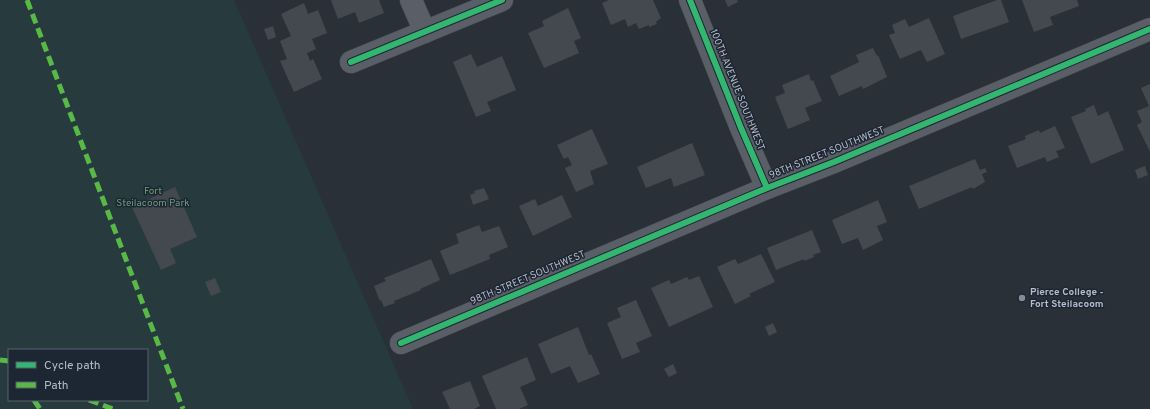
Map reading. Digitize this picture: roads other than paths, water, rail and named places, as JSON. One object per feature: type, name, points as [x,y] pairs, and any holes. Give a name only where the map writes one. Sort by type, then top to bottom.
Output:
[{"type":"street","points":[[411,0],[425,32]]},
{"type":"street","points":[[351,62],[502,0]]},
{"type":"street","name":"100TH AVENUE SOUTHWEST","points":[[690,0],[741,128],[767,188]]},
{"type":"street","name":"98TH STREET SOUTHWEST","points":[[401,343],[767,188],[834,162],[1150,29]]},
{"type":"place","name":"Pierce College - Fort Steilacoom","points":[[1022,298]]},
{"type":"park label","name":"Fort Steilacoom Park","points":[[153,196]]}]
